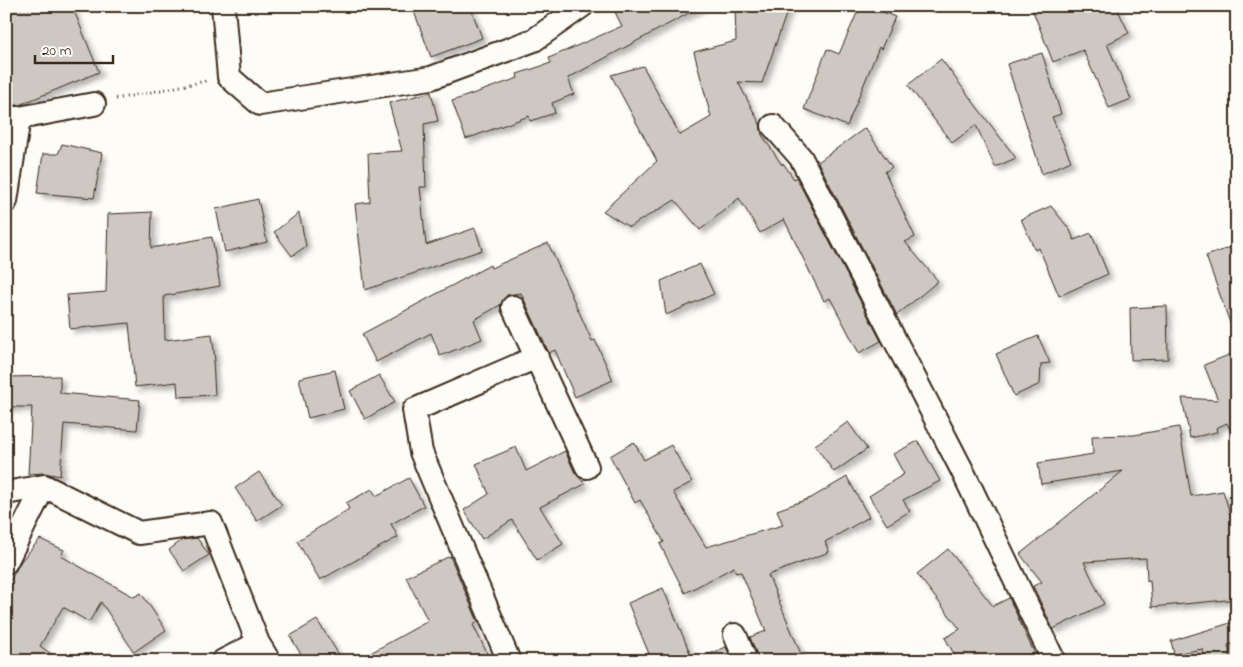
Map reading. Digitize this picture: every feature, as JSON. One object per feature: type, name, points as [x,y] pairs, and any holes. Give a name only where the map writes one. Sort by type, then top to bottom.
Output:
[{"type":"street","points":[[223,6],[229,76],[260,104],[431,78],[534,40],[582,6]]},
{"type":"street","points":[[6,201],[13,118],[94,104]]},
{"type":"street","points":[[773,126],[801,158],[962,470],[1054,661]]},
{"type":"street","points":[[513,307],[587,467]]},
{"type":"street","points":[[509,661],[421,452],[414,410],[537,357]]},
{"type":"street","points":[[6,493],[44,486],[139,533],[211,523],[264,652],[223,661]]},
{"type":"street","points":[[6,562],[44,486]]},
{"type":"street","points":[[735,635],[746,661]]},
{"type":"path","points":[[94,104],[229,76]]},
{"type":"building","points":[[6,6],[72,6],[99,72],[19,105],[6,105]]},
{"type":"building","points":[[412,6],[470,6],[482,38],[431,57]]},
{"type":"building","points":[[612,6],[702,6],[568,78],[574,94],[552,103],[555,113],[530,121],[529,116],[466,139],[452,101],[518,78],[517,74],[551,63],[549,58],[622,26]]},
{"type":"building","points":[[735,6],[789,6],[762,83],[738,82],[760,124],[762,135],[782,165],[783,163],[794,179],[796,177],[881,341],[859,353],[830,298],[824,301],[784,219],[760,233],[739,198],[700,230],[675,200],[629,227],[603,211],[657,161],[611,75],[643,66],[680,135],[711,117],[694,52],[736,41]]},
{"type":"building","points":[[860,6],[869,6],[895,17],[881,49],[879,47],[847,126],[804,109],[827,49],[839,54]]},
{"type":"building","points":[[1031,6],[1116,6],[1129,33],[1107,44],[1131,99],[1109,108],[1083,50],[1053,62]]},
{"type":"building","points":[[1042,53],[1061,114],[1052,117],[1071,161],[1042,174],[1007,64]]},
{"type":"building","points":[[941,59],[1016,158],[995,167],[976,125],[952,143],[908,85]]},
{"type":"building","points":[[431,92],[438,121],[424,124],[426,187],[420,187],[426,245],[475,228],[482,250],[365,290],[355,204],[370,202],[368,153],[402,151],[389,103]]},
{"type":"building","points":[[865,128],[892,167],[885,172],[915,237],[905,242],[938,281],[897,315],[818,162]]},
{"type":"building","points":[[62,144],[102,153],[94,198],[37,193],[43,154],[58,154]]},
{"type":"building","points":[[258,199],[267,242],[225,252],[216,209]]},
{"type":"building","points":[[1051,206],[1070,230],[1074,240],[1091,233],[1108,274],[1059,296],[1039,248],[1035,250],[1021,219]]},
{"type":"building","points":[[152,212],[151,248],[212,237],[220,286],[164,296],[165,340],[212,334],[215,361],[213,361],[215,395],[178,397],[177,382],[135,387],[129,323],[70,329],[67,295],[106,292],[108,214]]},
{"type":"building","points":[[299,213],[306,246],[292,256],[274,232]]},
{"type":"building","points":[[548,243],[592,341],[595,340],[613,380],[575,397],[555,350],[549,353],[521,293],[507,295],[500,305],[474,320],[482,339],[440,356],[431,333],[376,362],[362,334],[490,265],[491,268]]},
{"type":"building","points":[[1237,245],[1237,334],[1234,334],[1206,256]]},
{"type":"building","points":[[700,264],[714,294],[666,315],[661,281]]},
{"type":"building","points":[[1167,306],[1168,359],[1131,360],[1130,308]]},
{"type":"building","points":[[1038,336],[1050,363],[1041,364],[1040,384],[1014,396],[996,354]]},
{"type":"building","points":[[1231,354],[1237,368],[1237,444],[1227,423],[1216,428],[1217,432],[1190,438],[1182,398],[1218,400],[1204,365]]},
{"type":"building","points":[[335,370],[344,409],[308,418],[299,378]]},
{"type":"building","points":[[379,375],[395,402],[365,419],[350,391]]},
{"type":"building","points":[[60,376],[60,393],[140,400],[137,430],[64,424],[60,476],[44,473],[28,474],[32,407],[6,407],[6,377]]},
{"type":"building","points":[[848,422],[867,449],[834,472],[815,445]]},
{"type":"building","points":[[1179,427],[1191,496],[1223,491],[1237,536],[1237,599],[1152,607],[1150,580],[1147,581],[1146,558],[1084,562],[1104,604],[1053,629],[1033,586],[1042,582],[1020,554],[1123,471],[1041,484],[1038,463],[1093,454],[1092,436],[1134,435]]},
{"type":"building","points":[[918,441],[940,481],[903,500],[910,511],[887,525],[869,496],[904,474],[893,454]]},
{"type":"building","points":[[634,442],[644,460],[671,445],[692,482],[673,492],[706,547],[783,525],[777,510],[811,498],[847,477],[869,517],[825,542],[829,552],[768,575],[804,661],[759,661],[750,637],[766,631],[741,572],[736,573],[734,567],[685,593],[660,544],[664,542],[640,500],[635,503],[610,456]]},
{"type":"building","points":[[516,447],[526,471],[565,451],[575,473],[585,484],[540,507],[563,544],[537,560],[512,520],[482,539],[464,510],[489,494],[476,464]]},
{"type":"building","points":[[259,472],[282,505],[257,521],[235,488]]},
{"type":"building","points":[[409,478],[424,506],[391,524],[398,537],[320,580],[297,541],[349,509],[346,503],[372,489],[376,496]]},
{"type":"building","points":[[197,538],[209,555],[184,571],[169,550],[182,540]]},
{"type":"building","points":[[40,539],[64,550],[61,556],[134,597],[141,593],[166,630],[134,652],[101,602],[89,622],[63,607],[40,646],[61,661],[6,661],[6,588],[21,561]]},
{"type":"building","points":[[948,549],[993,606],[1009,598],[1038,661],[958,661],[945,638],[960,629],[917,574]]},
{"type":"building","points":[[450,556],[478,622],[473,625],[491,661],[356,661],[428,621],[406,577]]},
{"type":"building","points":[[663,588],[690,653],[674,661],[652,661],[628,603]]},
{"type":"building","points":[[317,620],[343,661],[305,661],[290,636]]},
{"type":"building","points":[[1237,621],[1237,643],[1228,645],[1231,661],[1204,661],[1203,649],[1174,654],[1171,641]]},
{"type":"building","points":[[726,647],[732,661],[695,661],[695,660]]}]
